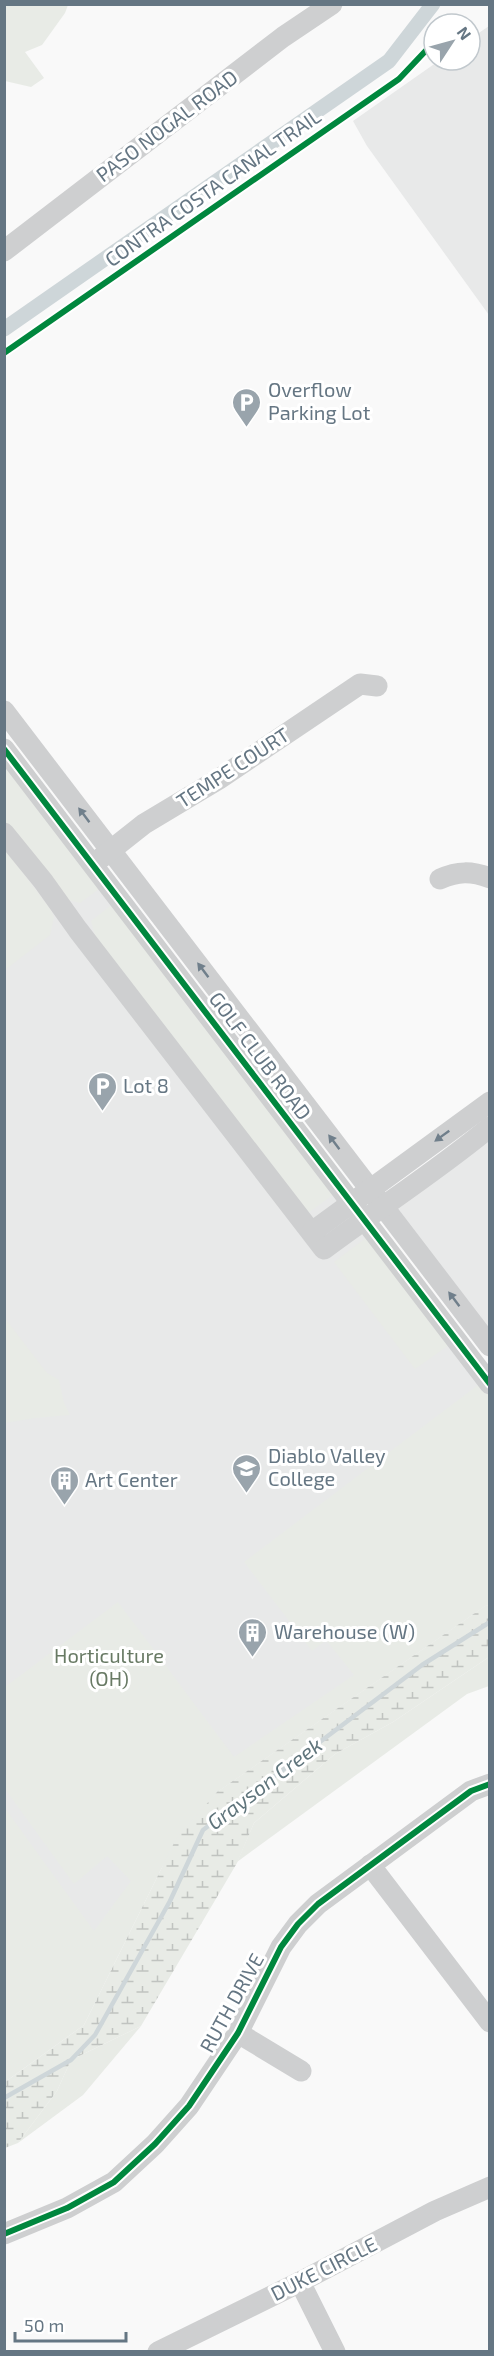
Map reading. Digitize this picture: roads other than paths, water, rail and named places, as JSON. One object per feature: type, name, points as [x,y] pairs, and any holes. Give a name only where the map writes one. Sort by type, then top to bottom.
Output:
[{"type":"street","name":"PASO NOGAL ROAD","points":[[4,251],[283,37],[332,4]]},
{"type":"street","name":"TEMPE COURT","points":[[93,864],[144,824],[219,779],[360,684],[377,686]]},
{"type":"street","name":"GOLF CLUB ROAD","points":[[4,711],[489,1346]]},
{"type":"street","name":"GOLF CLUB ROAD","points":[[4,749],[489,1384]]},
{"type":"street","points":[[4,833],[318,1240],[357,1211],[370,1188],[489,1102]]},
{"type":"street","points":[[440,879],[457,872],[478,874],[489,878]]},
{"type":"street","points":[[357,1211],[385,1208],[489,1127]]},
{"type":"street","name":"RUTH DRIVE","points":[[4,2234],[67,2208],[114,2182],[155,2144],[189,2106],[238,2033],[281,1947],[298,1924],[318,1904],[370,1865],[471,1791],[489,1784]]},
{"type":"street","points":[[370,1865],[489,2022]]},
{"type":"street","points":[[238,2033],[301,2071]]},
{"type":"street","name":"DUKE CIRCLE","points":[[158,2352],[300,2282],[435,2211],[489,2187]]},
{"type":"street","points":[[300,2282],[335,2352]]},
{"type":"waterway","points":[[4,329],[389,61],[433,4]]},
{"type":"waterway","name":"Grayson Creek","points":[[4,2098],[71,2060],[95,2035],[170,1901],[203,1830],[422,1665],[490,1622]]},
{"type":"place","name":"Overflow Parking Lot","points":[[247,428]]},
{"type":"place","name":"Lot 8","points":[[102,1112]]},
{"type":"place","name":"Diablo Valley College","points":[[247,1494]]},
{"type":"place","name":"Art Center","points":[[64,1506]]},
{"type":"place","name":"Warehouse (W)","points":[[253,1658]]},
{"type":"park label","name":"Horticulture (OH)","points":[[109,1668]]}]
